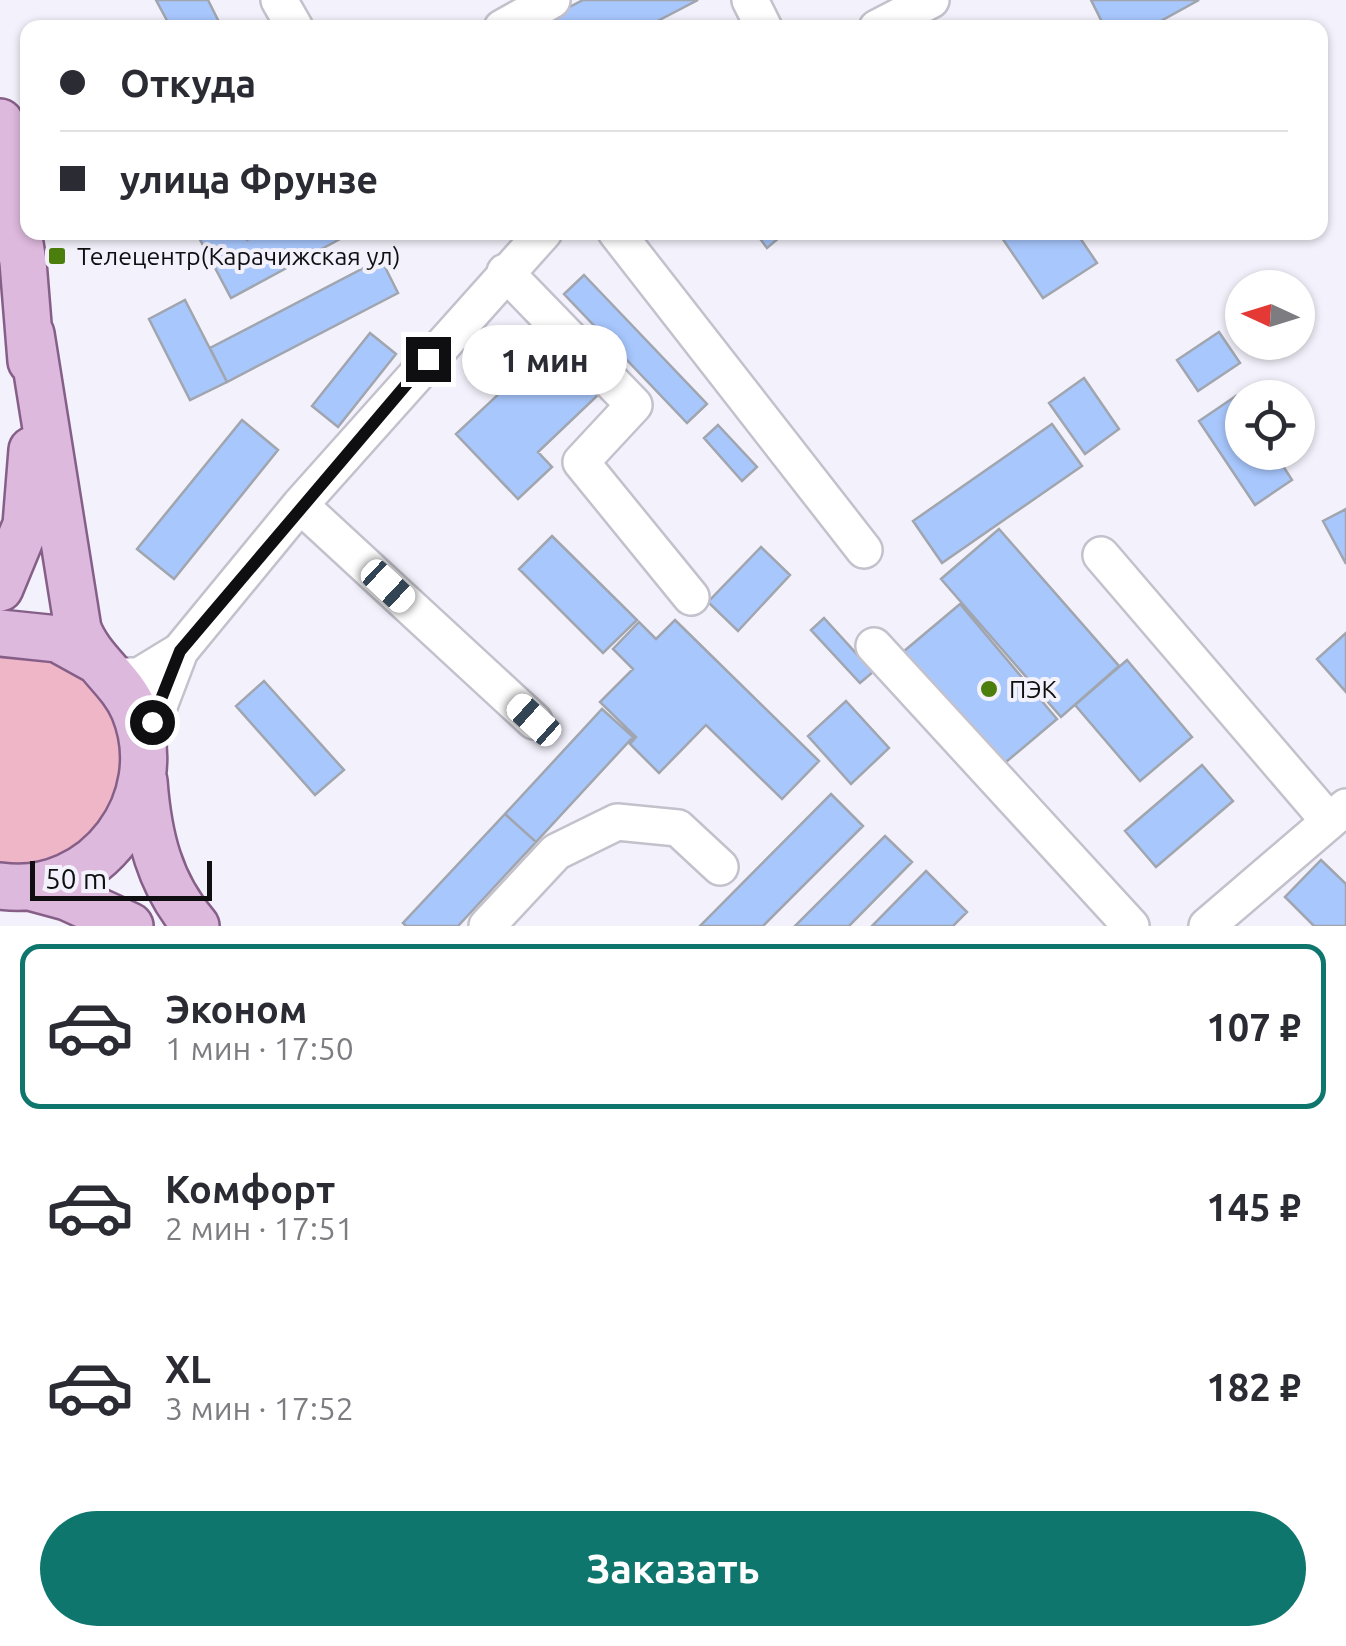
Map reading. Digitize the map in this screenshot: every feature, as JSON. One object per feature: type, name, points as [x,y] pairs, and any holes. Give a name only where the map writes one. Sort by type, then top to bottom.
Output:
[{"type":"main road","points":[[3,151],[73,610],[84,644],[104,668],[141,729],[148,824],[160,868],[196,926]]},
{"type":"main road","points":[[0,588],[26,525],[31,494],[31,334]]},
{"type":"main road","points":[[0,634],[48,636],[104,668]]},
{"type":"main road","points":[[15,887],[72,875],[106,850],[132,816],[144,774]]},
{"type":"main road","points":[[15,887],[67,897],[130,926]]},
{"type":"street","points":[[516,20],[552,0]]},
{"type":"street","points":[[892,20],[930,0]]},
{"type":"street","points":[[144,774],[152,722],[180,651],[300,506],[536,240]]},
{"type":"street","points":[[622,240],[864,550]]},
{"type":"street","points":[[505,272],[634,405],[581,462],[690,597]]},
{"type":"street","points":[[300,506],[534,720]]},
{"type":"street","points":[[1101,554],[1338,814],[1208,926]]},
{"type":"street","points":[[874,646],[1131,926]]},
{"type":"street","points":[[104,668],[139,676],[180,651]]},
{"type":"street","points":[[487,926],[556,852],[617,822],[678,828],[720,867]]},
{"type":"shaded area","points":[[0,649],[70,662],[118,715],[125,775],[100,829],[51,863],[0,867]]},
{"type":"building","points":[[156,0],[208,0],[218,20],[167,20]]},
{"type":"building","points":[[583,0],[698,0],[659,20],[544,20]]},
{"type":"building","points":[[1091,0],[1199,0],[1163,20],[1101,20]]},
{"type":"building","points":[[200,240],[338,240],[231,298]]},
{"type":"building","points":[[1003,240],[1081,240],[1097,263],[1043,298]]},
{"type":"building","points":[[53,246],[60,246],[62,263],[54,263]]},
{"type":"building","points":[[381,259],[398,293],[227,382],[210,348]]},
{"type":"building","points":[[584,275],[707,404],[687,423],[564,294]]},
{"type":"building","points":[[185,300],[227,382],[190,400],[149,319]]},
{"type":"building","points":[[1219,332],[1225,341],[1225,360],[1240,363],[1198,391],[1177,360]]},
{"type":"building","points":[[370,333],[396,354],[338,427],[312,406]]},
{"type":"building","points":[[551,345],[598,395],[538,452],[552,467],[518,499],[456,434]]},
{"type":"building","points":[[1084,378],[1119,429],[1085,454],[1049,403]]},
{"type":"building","points":[[1225,403],[1225,460],[1199,421]]},
{"type":"building","points":[[242,420],[278,450],[174,579],[137,549]]},
{"type":"building","points":[[1052,424],[1082,466],[942,563],[913,521]]},
{"type":"building","points":[[718,425],[757,467],[742,481],[704,438]]},
{"type":"building","points":[[1232,470],[1286,470],[1292,480],[1255,505]]},
{"type":"building","points":[[1346,509],[1346,564],[1323,521]]},
{"type":"building","points":[[999,529],[1119,666],[1061,717],[941,579]]},
{"type":"building","points":[[552,536],[637,620],[603,653],[519,569]]},
{"type":"building","points":[[761,547],[790,575],[738,631],[708,602]]},
{"type":"building","points":[[960,604],[1057,719],[1000,767],[903,652]]},
{"type":"building","points":[[824,618],[873,672],[860,683],[811,630]]},
{"type":"building","points":[[675,620],[819,761],[782,799],[706,725],[659,773],[630,744],[636,737],[600,702],[633,669],[613,649],[639,622],[656,639]]},
{"type":"building","points":[[1346,633],[1346,692],[1317,659]]},
{"type":"building","points":[[1127,660],[1192,737],[1140,781],[1075,705]]},
{"type":"building","points":[[264,681],[344,770],[315,795],[236,706]]},
{"type":"building","points":[[846,701],[889,748],[851,784],[808,736]]},
{"type":"building","points":[[602,709],[633,737],[536,842],[505,814]]},
{"type":"building","points":[[1202,765],[1233,801],[1156,867],[1125,831]]},
{"type":"building","points":[[831,794],[863,826],[763,926],[700,926]]},
{"type":"building","points":[[505,814],[536,842],[458,926],[406,926],[403,923]]},
{"type":"building","points":[[885,836],[912,862],[849,926],[795,926]]},
{"type":"building","points":[[1321,860],[1346,884],[1346,926],[1314,926],[1285,897]]},
{"type":"building","points":[[926,871],[967,912],[953,926],[872,926]]},
{"type":"place","name":"Телецентр(Карачижская ул)","points":[[57,256]]},
{"type":"place","name":"ПЭК","points":[[989,689]]},
{"type":"route","points":[[152,722],[180,651],[428,359]]}]
